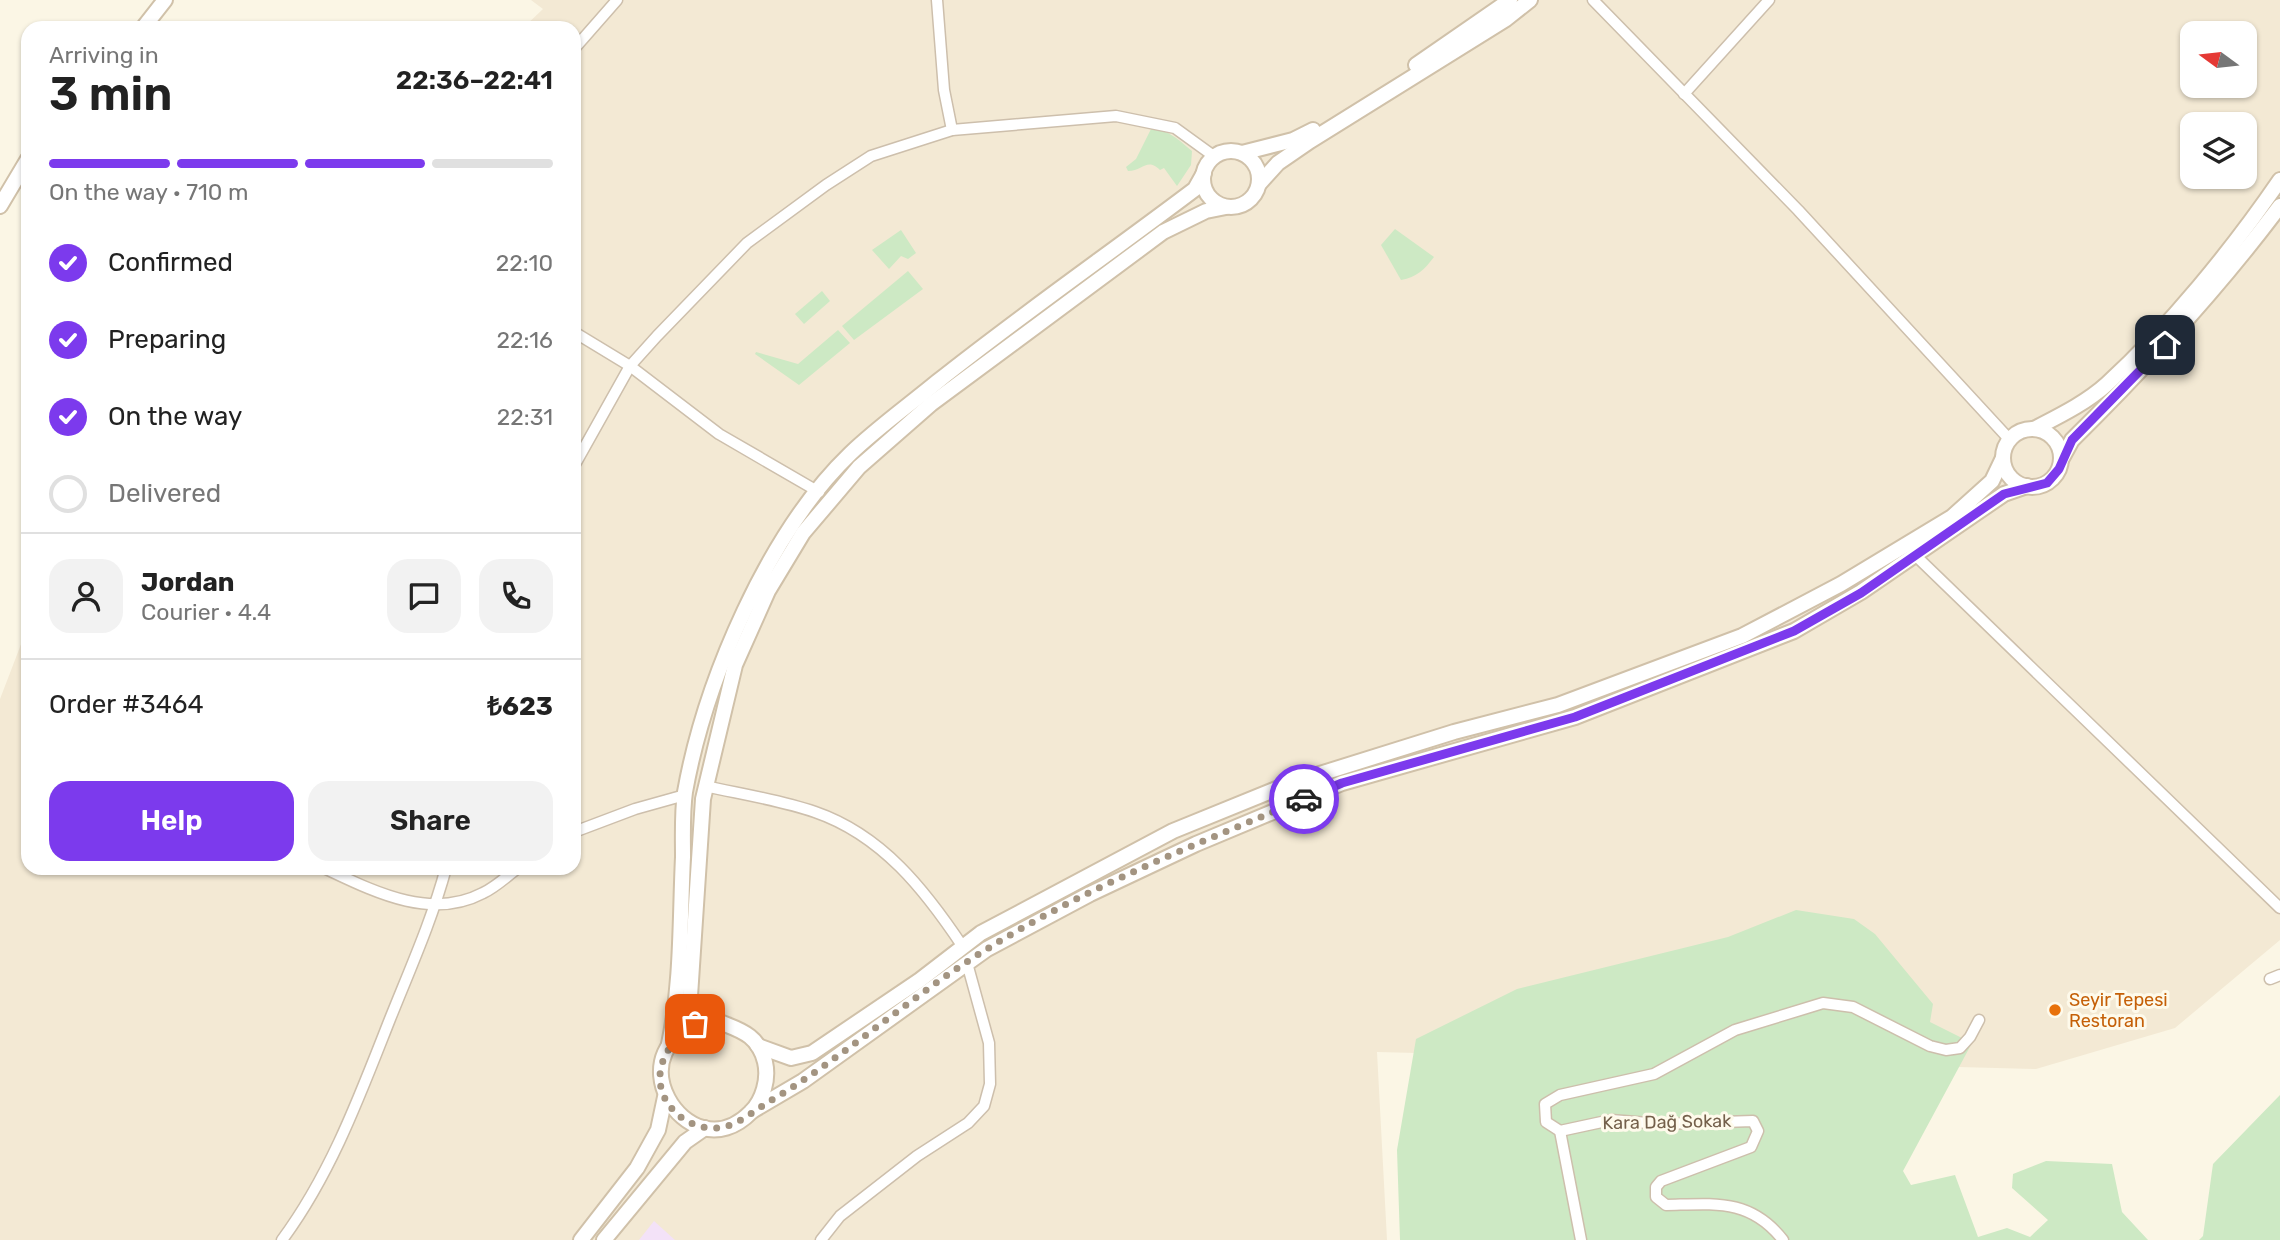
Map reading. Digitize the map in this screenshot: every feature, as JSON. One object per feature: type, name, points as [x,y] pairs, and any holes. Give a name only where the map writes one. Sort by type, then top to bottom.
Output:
[{"type":"street","points":[[149,21],[165,0]]},
{"type":"street","points":[[581,41],[617,0]]},
{"type":"street","points":[[937,0],[944,90],[952,130]]},
{"type":"street","points":[[1510,0],[1337,117],[1293,140],[1215,157],[1195,189],[908,405],[849,455],[819,492],[770,562],[742,613],[699,734],[685,794],[677,1006],[668,1047],[661,1063],[660,1081],[674,1112],[688,1122],[705,1128],[730,1125],[803,1081],[987,949],[1090,894],[1196,844],[1342,783],[1575,717],[1794,631],[1916,556],[2004,494],[2047,483],[2054,477],[2072,440],[2182,328],[2228,275],[2280,206]]},
{"type":"street","points":[[713,1021],[695,1007],[690,996],[694,904],[705,786],[735,665],[768,591],[803,533],[859,467],[931,404],[1163,232],[1206,211],[1235,207],[1251,200],[1259,184],[1278,163],[1506,19],[1530,0]]},
{"type":"street","points":[[1593,0],[1798,210],[2010,440]]},
{"type":"street","points":[[1684,94],[1769,0]]},
{"type":"street","points":[[581,453],[629,366],[747,243],[826,185],[872,156],[952,130],[1116,116],[1175,128],[1215,157]]},
{"type":"street","points":[[1242,153],[1256,166],[1259,184]]},
{"type":"street","points":[[0,206],[21,171]]},
{"type":"street","points":[[1204,173],[1204,182],[1211,198],[1226,207]]},
{"type":"street","points":[[758,1046],[791,1059],[812,1053],[920,980],[981,933],[1173,831],[1279,788],[1454,732],[1558,705],[1742,636],[1841,584],[1952,517],[1992,481],[2010,440],[2017,433],[2034,429],[2075,407],[2106,385],[2217,266],[2280,180]]},
{"type":"street","points":[[581,335],[629,366],[719,434],[819,492]]},
{"type":"street","points":[[2034,429],[2051,435],[2060,451],[2061,460]]},
{"type":"street","points":[[2003,458],[2010,477],[2027,486]]},
{"type":"street","points":[[1916,556],[2280,908]]},
{"type":"street","points":[[705,786],[815,812],[848,827],[881,849],[910,876],[963,947]]},
{"type":"street","points":[[581,829],[685,794]]},
{"type":"street","points":[[338,875],[365,888],[442,906],[483,894],[509,875]]},
{"type":"street","points":[[282,1240],[301,1215],[352,1115],[435,905],[444,875]]},
{"type":"street","points":[[821,1240],[840,1216],[917,1156],[968,1124],[984,1106],[990,1084],[989,1043],[967,963]]},
{"type":"street","points":[[1581,1240],[1560,1131],[1546,1122],[1545,1104],[1560,1095],[1654,1074],[1735,1030],[1823,1003],[1853,1007],[1930,1046],[1946,1050],[1960,1048],[1979,1020]]},
{"type":"street","points":[[668,1047],[680,1033],[695,1024],[713,1021],[731,1024],[746,1032],[758,1046],[765,1062],[766,1080],[762,1097],[752,1111]]},
{"type":"street","points":[[582,1240],[637,1168],[658,1130],[665,1097]]},
{"type":"street","name":"Kara Dağ Sokak","points":[[1560,1131],[1611,1120],[1661,1124],[1753,1121],[1758,1131],[1751,1147],[1661,1181],[1656,1187],[1656,1196],[1666,1205],[1727,1204],[1758,1215],[1783,1240]]},
{"type":"street","points":[[604,1240],[685,1142],[705,1128]]},
{"type":"shaded area","points":[[531,0],[2280,0],[2280,940],[2175,1028],[2036,1069],[1377,1052],[1387,1240],[0,1240],[0,699],[21,644],[21,875],[581,875],[581,21],[530,21],[543,9]]},
{"type":"shaded area","points":[[654,1221],[675,1240],[639,1240]]},
{"type":"green space","points":[[1151,129],[1168,133],[1192,151],[1191,165],[1177,186],[1164,168],[1160,170],[1156,166],[1148,165],[1128,171],[1126,167],[1136,159]]},
{"type":"green space","points":[[1395,229],[1434,257],[1420,272],[1401,280],[1381,245]]},
{"type":"green space","points":[[901,230],[916,253],[908,259],[901,256],[889,269],[872,250]]},
{"type":"green space","points":[[908,271],[923,289],[854,340],[842,326]]},
{"type":"green space","points":[[822,291],[830,301],[804,324],[795,314]]},
{"type":"green space","points":[[838,330],[850,343],[799,385],[755,354],[756,352],[798,364]]},
{"type":"green space","points":[[1796,910],[1854,919],[1875,934],[1933,1004],[1930,1022],[1972,1043],[1903,1171],[1911,1185],[1955,1175],[1978,1237],[2007,1228],[2030,1237],[2048,1220],[2012,1188],[2013,1174],[2046,1161],[2112,1164],[2122,1212],[2148,1240],[1400,1240],[1397,1150],[1416,1039],[1517,989],[1728,937]]},
{"type":"green space","points":[[2280,1095],[2280,1240],[2199,1240],[2203,1236],[2213,1164]]},
{"type":"way so far","points":[[695,1024],[680,1033],[668,1047],[661,1063],[660,1081],[674,1112],[688,1122],[705,1128],[722,1128],[738,1122],[803,1081],[987,949],[1090,894],[1196,844],[1304,799]]},
{"type":"place","name":"Seyir Tepesi Restoran","points":[[2055,1010]]},
{"type":"route","points":[[1304,799],[1342,783],[1575,717],[1794,631],[1861,593],[2004,494],[2047,483],[2059,469],[2072,440],[2165,345]]}]
